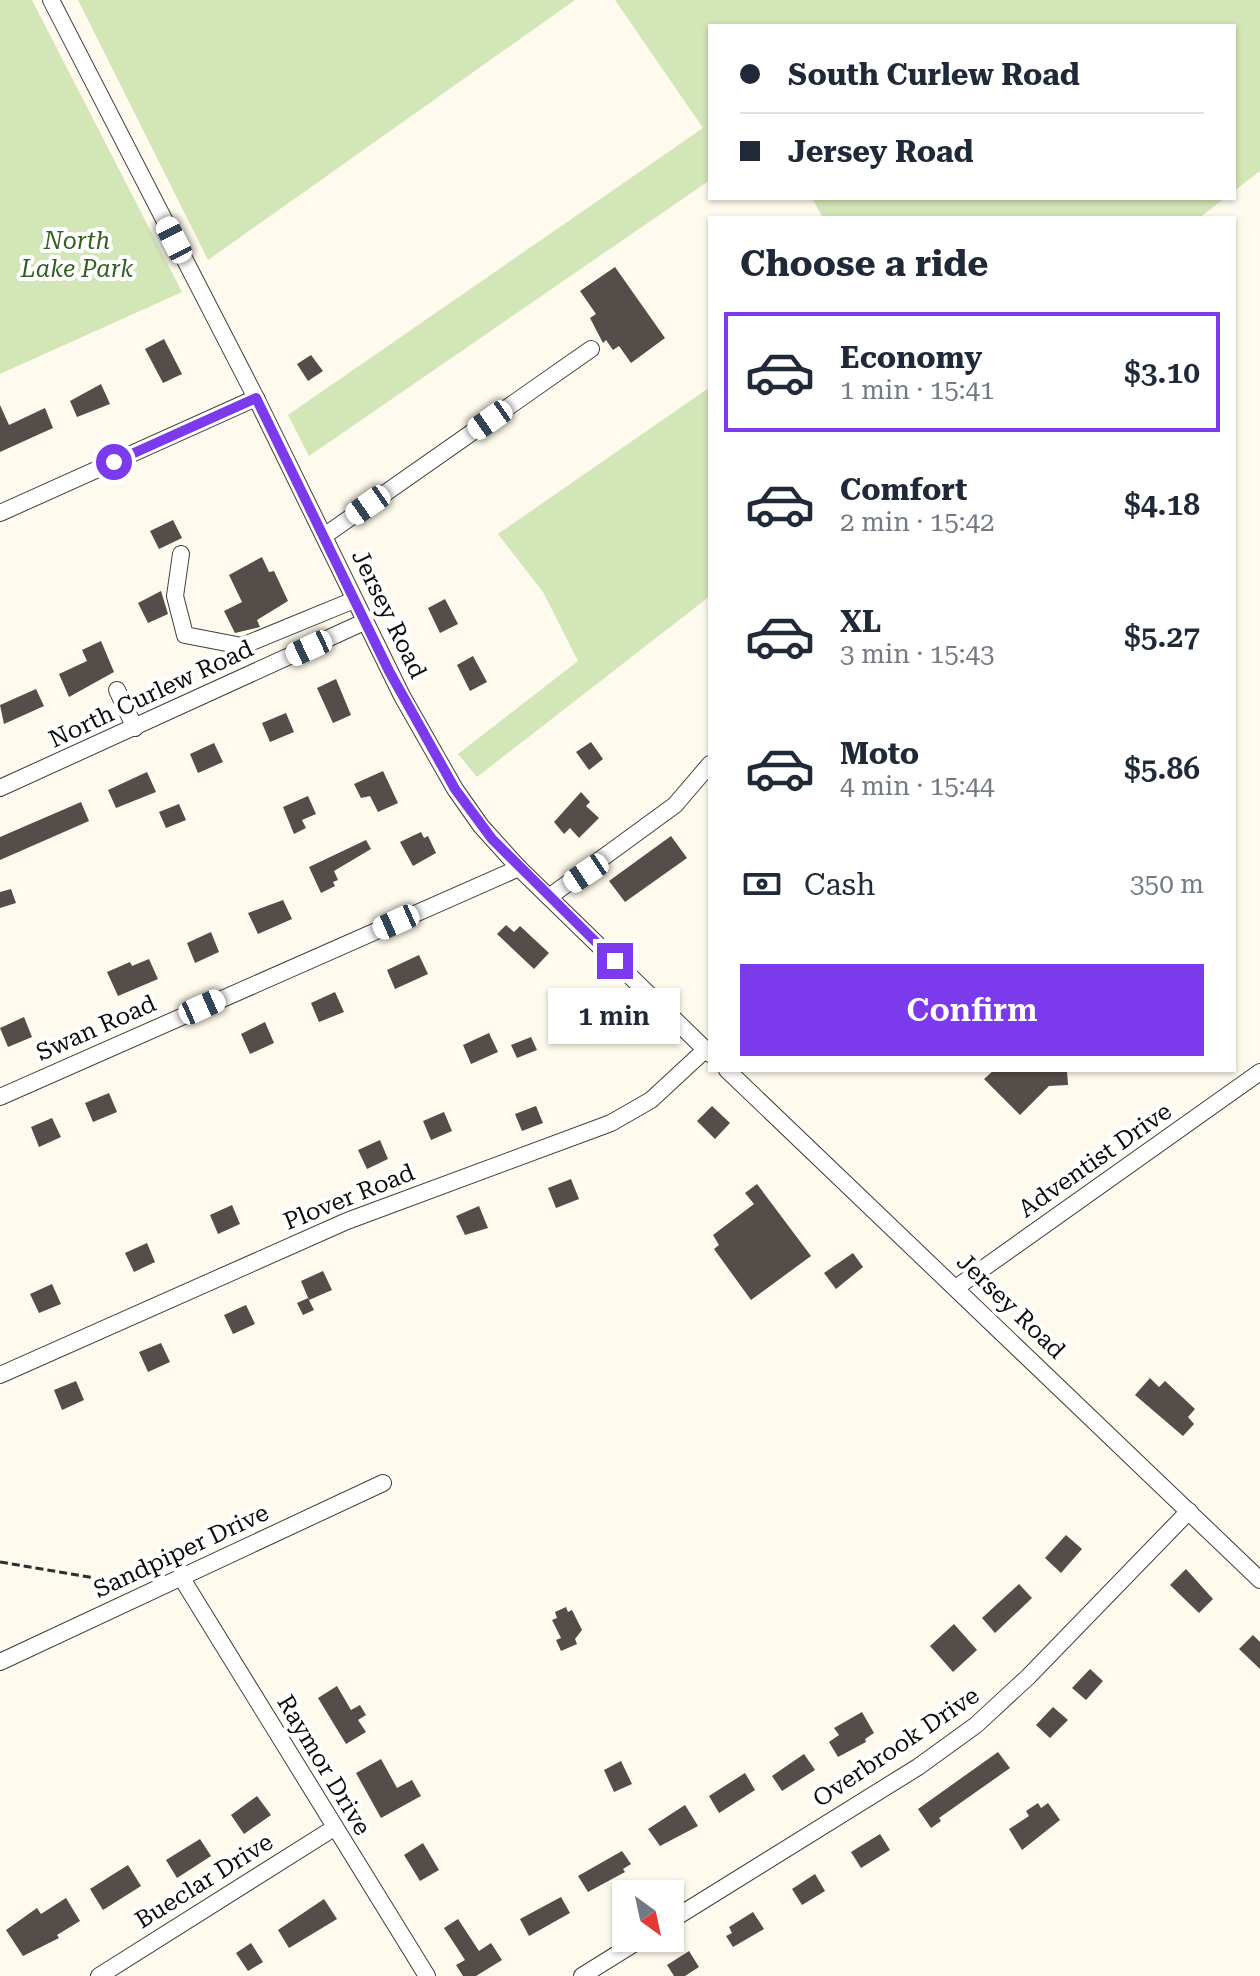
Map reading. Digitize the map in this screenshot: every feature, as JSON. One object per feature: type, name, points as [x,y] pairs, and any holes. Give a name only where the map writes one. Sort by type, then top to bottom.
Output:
[{"type":"street","name":"Jersey Road","points":[[51,0],[256,398],[364,622],[455,789],[481,826],[519,868],[708,1052]]},
{"type":"street","points":[[324,536],[591,349]]},
{"type":"street","points":[[0,513],[256,398]]},
{"type":"street","points":[[181,554],[175,596],[185,635],[242,646],[354,600]]},
{"type":"street","name":"North Curlew Road","points":[[0,788],[364,622]]},
{"type":"street","points":[[117,690],[135,728]]},
{"type":"street","points":[[549,897],[675,805],[708,766]]},
{"type":"street","name":"Swan Road","points":[[0,1097],[519,868]]},
{"type":"street","name":"Plover Road","points":[[0,1375],[347,1221],[611,1123],[651,1100],[708,1052]]},
{"type":"street","name":"Jersey Road","points":[[729,1072],[1260,1580]]},
{"type":"street","name":"Adventist Drive","points":[[957,1287],[1260,1072]]},
{"type":"street","name":"Sandpiper Drive","points":[[0,1662],[383,1483]]},
{"type":"street","name":"Overbrook Drive","points":[[684,1912],[918,1767],[976,1725],[1028,1677],[1189,1511]]},
{"type":"street","name":"Raymor Drive","points":[[181,1577],[427,1976]]},
{"type":"street","name":"Bueclar Drive","points":[[99,1976],[334,1828]]},
{"type":"street","points":[[582,1976],[621,1952]]},
{"type":"path","points":[[0,1562],[103,1577],[152,1590]]},
{"type":"green space","name":"North Lake Park","points":[[0,0],[32,0],[182,292],[0,374]]},
{"type":"green space","points":[[78,0],[575,0],[208,260]]},
{"type":"green space","points":[[615,0],[1260,0],[1260,171],[1236,189],[1236,24],[708,24],[708,181],[309,456],[288,415],[703,128]]},
{"type":"green space","points":[[813,200],[1222,200],[1202,216],[822,216]]},
{"type":"green space","points":[[708,388],[708,598],[477,777],[458,754],[578,661],[543,592],[498,534]]},
{"type":"building","points":[[615,267],[665,338],[631,363],[619,346],[613,350],[606,340],[603,343],[590,318],[596,314],[580,291]]},
{"type":"building","points":[[164,339],[182,374],[163,383],[145,349]]},
{"type":"building","points":[[311,355],[323,371],[308,381],[297,364]]},
{"type":"building","points":[[101,384],[110,404],[77,417],[70,401]]},
{"type":"building","points":[[0,405],[9,425],[45,408],[53,428],[0,452]]},
{"type":"building","points":[[173,520],[182,538],[159,549],[150,531]]},
{"type":"building","points":[[262,557],[269,572],[274,571],[288,601],[257,620],[260,627],[235,633],[224,611],[242,602],[229,575]]},
{"type":"building","points":[[161,591],[168,614],[148,623],[138,603]]},
{"type":"building","points":[[445,599],[458,624],[440,633],[428,608]]},
{"type":"building","points":[[101,641],[114,672],[69,697],[59,674],[87,661],[82,650]]},
{"type":"building","points":[[473,656],[487,682],[470,691],[457,665]]},
{"type":"building","points":[[336,679],[351,715],[333,723],[317,688]]},
{"type":"building","points":[[36,689],[44,706],[4,724],[0,705]]},
{"type":"building","points":[[286,713],[294,732],[270,742],[262,723]]},
{"type":"building","points":[[591,742],[603,759],[589,770],[576,752]]},
{"type":"building","points":[[214,743],[223,762],[198,773],[190,754]]},
{"type":"building","points":[[383,771],[398,803],[378,812],[370,796],[361,798],[354,784]]},
{"type":"building","points":[[147,772],[156,792],[116,808],[108,790]]},
{"type":"building","points":[[581,792],[590,802],[586,806],[599,818],[579,838],[570,828],[564,834],[554,822]]},
{"type":"building","points":[[308,796],[316,814],[302,820],[306,828],[294,834],[283,807]]},
{"type":"building","points":[[81,802],[89,821],[0,860],[0,837]]},
{"type":"building","points":[[179,804],[186,820],[166,828],[159,812]]},
{"type":"building","points":[[421,832],[424,838],[428,836],[436,853],[413,866],[400,842]]},
{"type":"building","points":[[671,836],[687,858],[625,902],[609,881]]},
{"type":"building","points":[[366,840],[371,849],[334,871],[338,880],[333,882],[335,886],[321,893],[309,867]]},
{"type":"building","points":[[11,889],[16,903],[0,908],[0,892]]},
{"type":"building","points":[[283,900],[292,919],[258,934],[248,913]]},
{"type":"building","points":[[506,925],[514,932],[520,926],[549,953],[534,969],[497,934]]},
{"type":"building","points":[[211,932],[219,952],[195,963],[187,943]]},
{"type":"building","points":[[419,955],[428,974],[395,989],[387,970]]},
{"type":"building","points":[[149,959],[158,979],[118,996],[107,972],[130,962],[132,966]]},
{"type":"building","points":[[335,992],[344,1012],[319,1022],[311,1003]]},
{"type":"building","points":[[617,1004],[629,1018],[603,1041],[591,1027]]},
{"type":"building","points":[[24,1017],[32,1037],[8,1047],[0,1028]]},
{"type":"building","points":[[265,1022],[274,1043],[250,1054],[241,1034]]},
{"type":"building","points":[[489,1033],[498,1052],[471,1064],[463,1045]]},
{"type":"building","points":[[531,1037],[537,1050],[517,1058],[511,1045]]},
{"type":"building","points":[[992,1072],[1067,1072],[1068,1085],[1049,1086],[1020,1115],[984,1079]]},
{"type":"building","points":[[109,1093],[117,1112],[93,1122],[85,1103]]},
{"type":"building","points":[[536,1106],[543,1123],[522,1131],[515,1114]]},
{"type":"building","points":[[712,1106],[730,1123],[715,1139],[697,1121]]},
{"type":"building","points":[[444,1112],[452,1131],[431,1140],[423,1121]]},
{"type":"building","points":[[52,1118],[61,1137],[39,1147],[31,1127]]},
{"type":"building","points":[[380,1140],[388,1159],[367,1169],[358,1150]]},
{"type":"building","points":[[571,1179],[579,1199],[556,1208],[548,1188]]},
{"type":"building","points":[[757,1184],[811,1256],[751,1300],[714,1249],[719,1245],[713,1235],[754,1204],[745,1193]]},
{"type":"building","points":[[232,1205],[240,1224],[218,1234],[210,1215]]},
{"type":"building","points":[[479,1206],[488,1228],[465,1235],[456,1216]]},
{"type":"building","points":[[147,1243],[155,1262],[134,1272],[125,1253]]},
{"type":"building","points":[[853,1253],[863,1267],[836,1289],[824,1273]]},
{"type":"building","points":[[323,1271],[332,1290],[309,1300],[301,1281]]},
{"type":"building","points":[[52,1284],[61,1304],[39,1313],[30,1294]]},
{"type":"building","points":[[308,1298],[314,1310],[303,1315],[297,1303]]},
{"type":"building","points":[[246,1305],[255,1324],[233,1334],[224,1315]]},
{"type":"building","points":[[161,1343],[170,1362],[148,1372],[139,1352]]},
{"type":"building","points":[[1150,1378],[1159,1387],[1165,1381],[1195,1409],[1188,1417],[1194,1424],[1183,1436],[1135,1395]]},
{"type":"building","points":[[76,1381],[84,1400],[62,1410],[54,1390]]},
{"type":"building","points":[[1066,1535],[1082,1549],[1061,1573],[1045,1558]]},
{"type":"building","points":[[1186,1569],[1213,1599],[1199,1613],[1170,1585]]},
{"type":"building","points":[[1019,1584],[1032,1598],[995,1633],[982,1618]]},
{"type":"building","points":[[566,1607],[568,1612],[572,1610],[582,1630],[575,1639],[577,1644],[561,1651],[556,1640],[561,1638],[552,1620],[557,1618],[555,1612]]},
{"type":"building","points":[[954,1624],[977,1650],[953,1672],[930,1646]]},
{"type":"building","points":[[1253,1635],[1260,1642],[1260,1669],[1239,1649]]},
{"type":"building","points":[[1090,1669],[1103,1681],[1086,1700],[1072,1688]]},
{"type":"building","points":[[337,1686],[351,1710],[360,1705],[366,1715],[358,1720],[366,1732],[346,1744],[318,1698]]},
{"type":"building","points":[[1053,1707],[1068,1720],[1050,1738],[1036,1725]]},
{"type":"building","points":[[862,1712],[874,1733],[865,1739],[866,1742],[838,1757],[829,1742],[839,1735],[834,1728]]},
{"type":"building","points":[[998,1752],[1010,1768],[939,1818],[941,1821],[931,1828],[918,1809]]},
{"type":"building","points":[[804,1754],[815,1770],[782,1791],[772,1776]]},
{"type":"building","points":[[381,1759],[397,1788],[412,1780],[421,1796],[381,1818],[356,1773]]},
{"type":"building","points":[[621,1761],[632,1784],[614,1792],[604,1770]]},
{"type":"building","points":[[745,1773],[755,1790],[719,1813],[709,1796]]},
{"type":"building","points":[[257,1796],[271,1815],[244,1834],[231,1815]]},
{"type":"building","points":[[1038,1803],[1041,1808],[1048,1803],[1060,1820],[1022,1850],[1009,1829],[1029,1816],[1026,1811]]},
{"type":"building","points":[[685,1805],[698,1826],[660,1846],[648,1829]]},
{"type":"building","points":[[880,1834],[890,1850],[861,1868],[851,1852]]},
{"type":"building","points":[[200,1839],[211,1856],[177,1878],[166,1860]]},
{"type":"building","points":[[423,1843],[439,1870],[420,1881],[404,1855]]},
{"type":"building","points":[[622,1851],[631,1864],[623,1869],[625,1872],[588,1892],[578,1876]]},
{"type":"building","points":[[128,1865],[141,1886],[103,1910],[90,1889]]},
{"type":"building","points":[[815,1874],[825,1891],[802,1905],[792,1889]]},
{"type":"building","points":[[561,1897],[570,1913],[529,1936],[520,1919]]},
{"type":"building","points":[[66,1898],[80,1921],[57,1935],[59,1938],[23,1956],[6,1930],[37,1908],[41,1914]]},
{"type":"building","points":[[324,1899],[337,1919],[289,1948],[278,1930]]},
{"type":"building","points":[[753,1912],[764,1929],[733,1947],[726,1936],[732,1933],[729,1927]]},
{"type":"building","points":[[458,1919],[479,1951],[491,1943],[502,1960],[476,1976],[463,1976],[456,1965],[465,1960],[444,1928]]},
{"type":"building","points":[[251,1943],[263,1962],[248,1971],[236,1953]]},
{"type":"building","points":[[689,1951],[699,1967],[685,1976],[674,1976],[667,1965]]},
{"type":"route","points":[[114,462],[256,398],[364,622],[455,789],[492,839],[615,961]]}]
